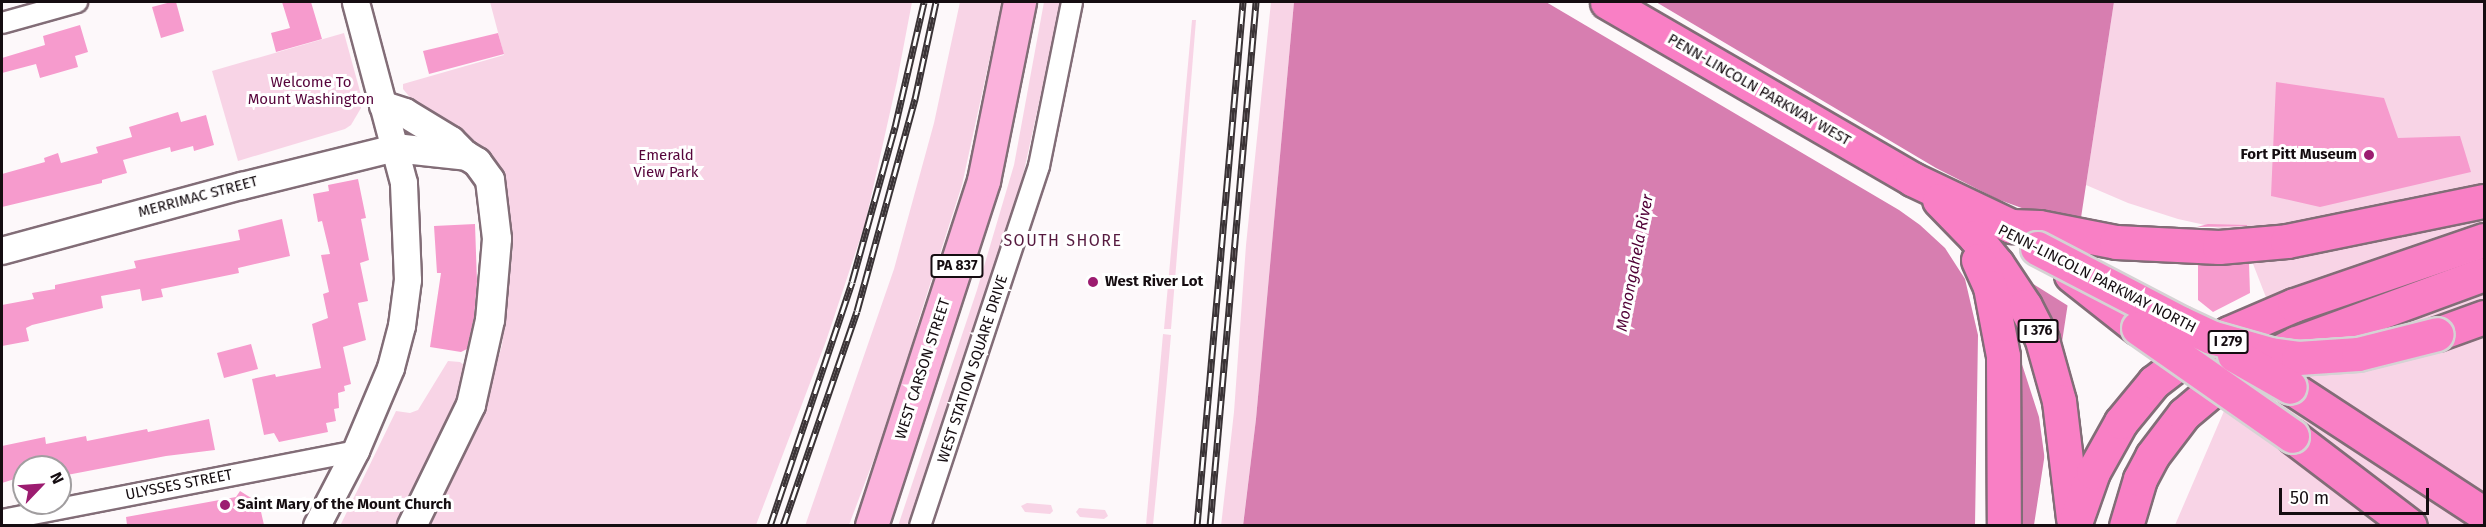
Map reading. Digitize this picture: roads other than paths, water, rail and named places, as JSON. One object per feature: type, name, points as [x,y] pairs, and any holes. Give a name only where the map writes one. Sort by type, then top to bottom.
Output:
[{"type":"highway","name":"PENN-LINCOLN PARKWAY WEST","points":[[1595,2],[1902,176]]},
{"type":"highway","name":"PENN-LINCOLN PARKWAY WEST","points":[[1607,2],[1902,176]]},
{"type":"highway","name":"PENN-LINCOLN PARKWAY NORTH","points":[[1902,176],[2011,226],[2039,227],[2116,242],[2219,247],[2287,241],[2396,221],[2484,201]]},
{"type":"highway","name":"PENN-LINCOLN PARKWAY NORTH","points":[[1902,176],[2181,323],[2211,337],[2270,354],[2298,358],[2358,354],[2437,334],[2484,316]]},
{"type":"highway","name":"I 376","points":[[1902,176],[1961,235],[1978,259],[1990,287],[2000,332],[2005,379],[2004,525]]},
{"type":"highway","name":"I 376","points":[[1902,176],[1951,210],[1975,237],[2035,323],[2049,362],[2059,401],[2074,525]]},
{"type":"highway","points":[[2396,221],[2484,192]]},
{"type":"highway","points":[[2011,226],[2087,273],[2290,387],[2484,514]]},
{"type":"highway","points":[[2074,525],[2093,472],[2121,422],[2154,382],[2180,361],[2209,343],[2261,318],[2484,240]]},
{"type":"highway","points":[[2037,248],[2156,341],[2292,436],[2407,524]]},
{"type":"highway","points":[[2126,525],[2140,479],[2152,456],[2184,414],[2223,381],[2296,343],[2484,274]]},
{"type":"main road","name":"WEST CARSON STREET","points":[[872,525],[984,181],[1020,2]]},
{"type":"main road","points":[[384,106],[405,113],[451,141],[484,170],[492,195],[497,239],[490,320],[471,405],[412,525]]},
{"type":"main road","points":[[395,148],[467,156]]},
{"type":"street","points":[[2,23],[77,2]]},
{"type":"street","points":[[317,525],[356,451],[391,368],[402,326],[408,280],[404,183],[356,2]]},
{"type":"street","name":"WEST STATION SQUARE DRIVE","points":[[920,525],[1039,166],[1072,2]]},
{"type":"street","name":"MERRIMAC STREET","points":[[2,250],[395,148]]},
{"type":"street","name":"ULYSSES STREET","points":[[2,520],[356,451]]},
{"type":"water","name":"Monongahela River","points":[[1294,2],[2114,2],[2034,525],[1243,526],[1256,419]]},
{"type":"railway","points":[[770,526],[852,282],[895,127],[924,2]]},
{"type":"railway","points":[[783,526],[857,311],[915,99],[936,2]]},
{"type":"railway","points":[[1197,526],[1243,2]]},
{"type":"railway","points":[[1210,526],[1256,2]]},
{"type":"place","name":"Fort Pitt Museum","points":[[2369,155]]},
{"type":"place","name":"West River Lot","points":[[1093,282]]},
{"type":"place","name":"Saint Mary of the Mount Church","points":[[225,505]]},
{"type":"district","name":"SOUTH SHORE","points":[[1063,241]]},
{"type":"park label","name":"Welcome To Mount Washington","points":[[311,90]]},
{"type":"park label","name":"Emerald View Park","points":[[666,164]]}]
